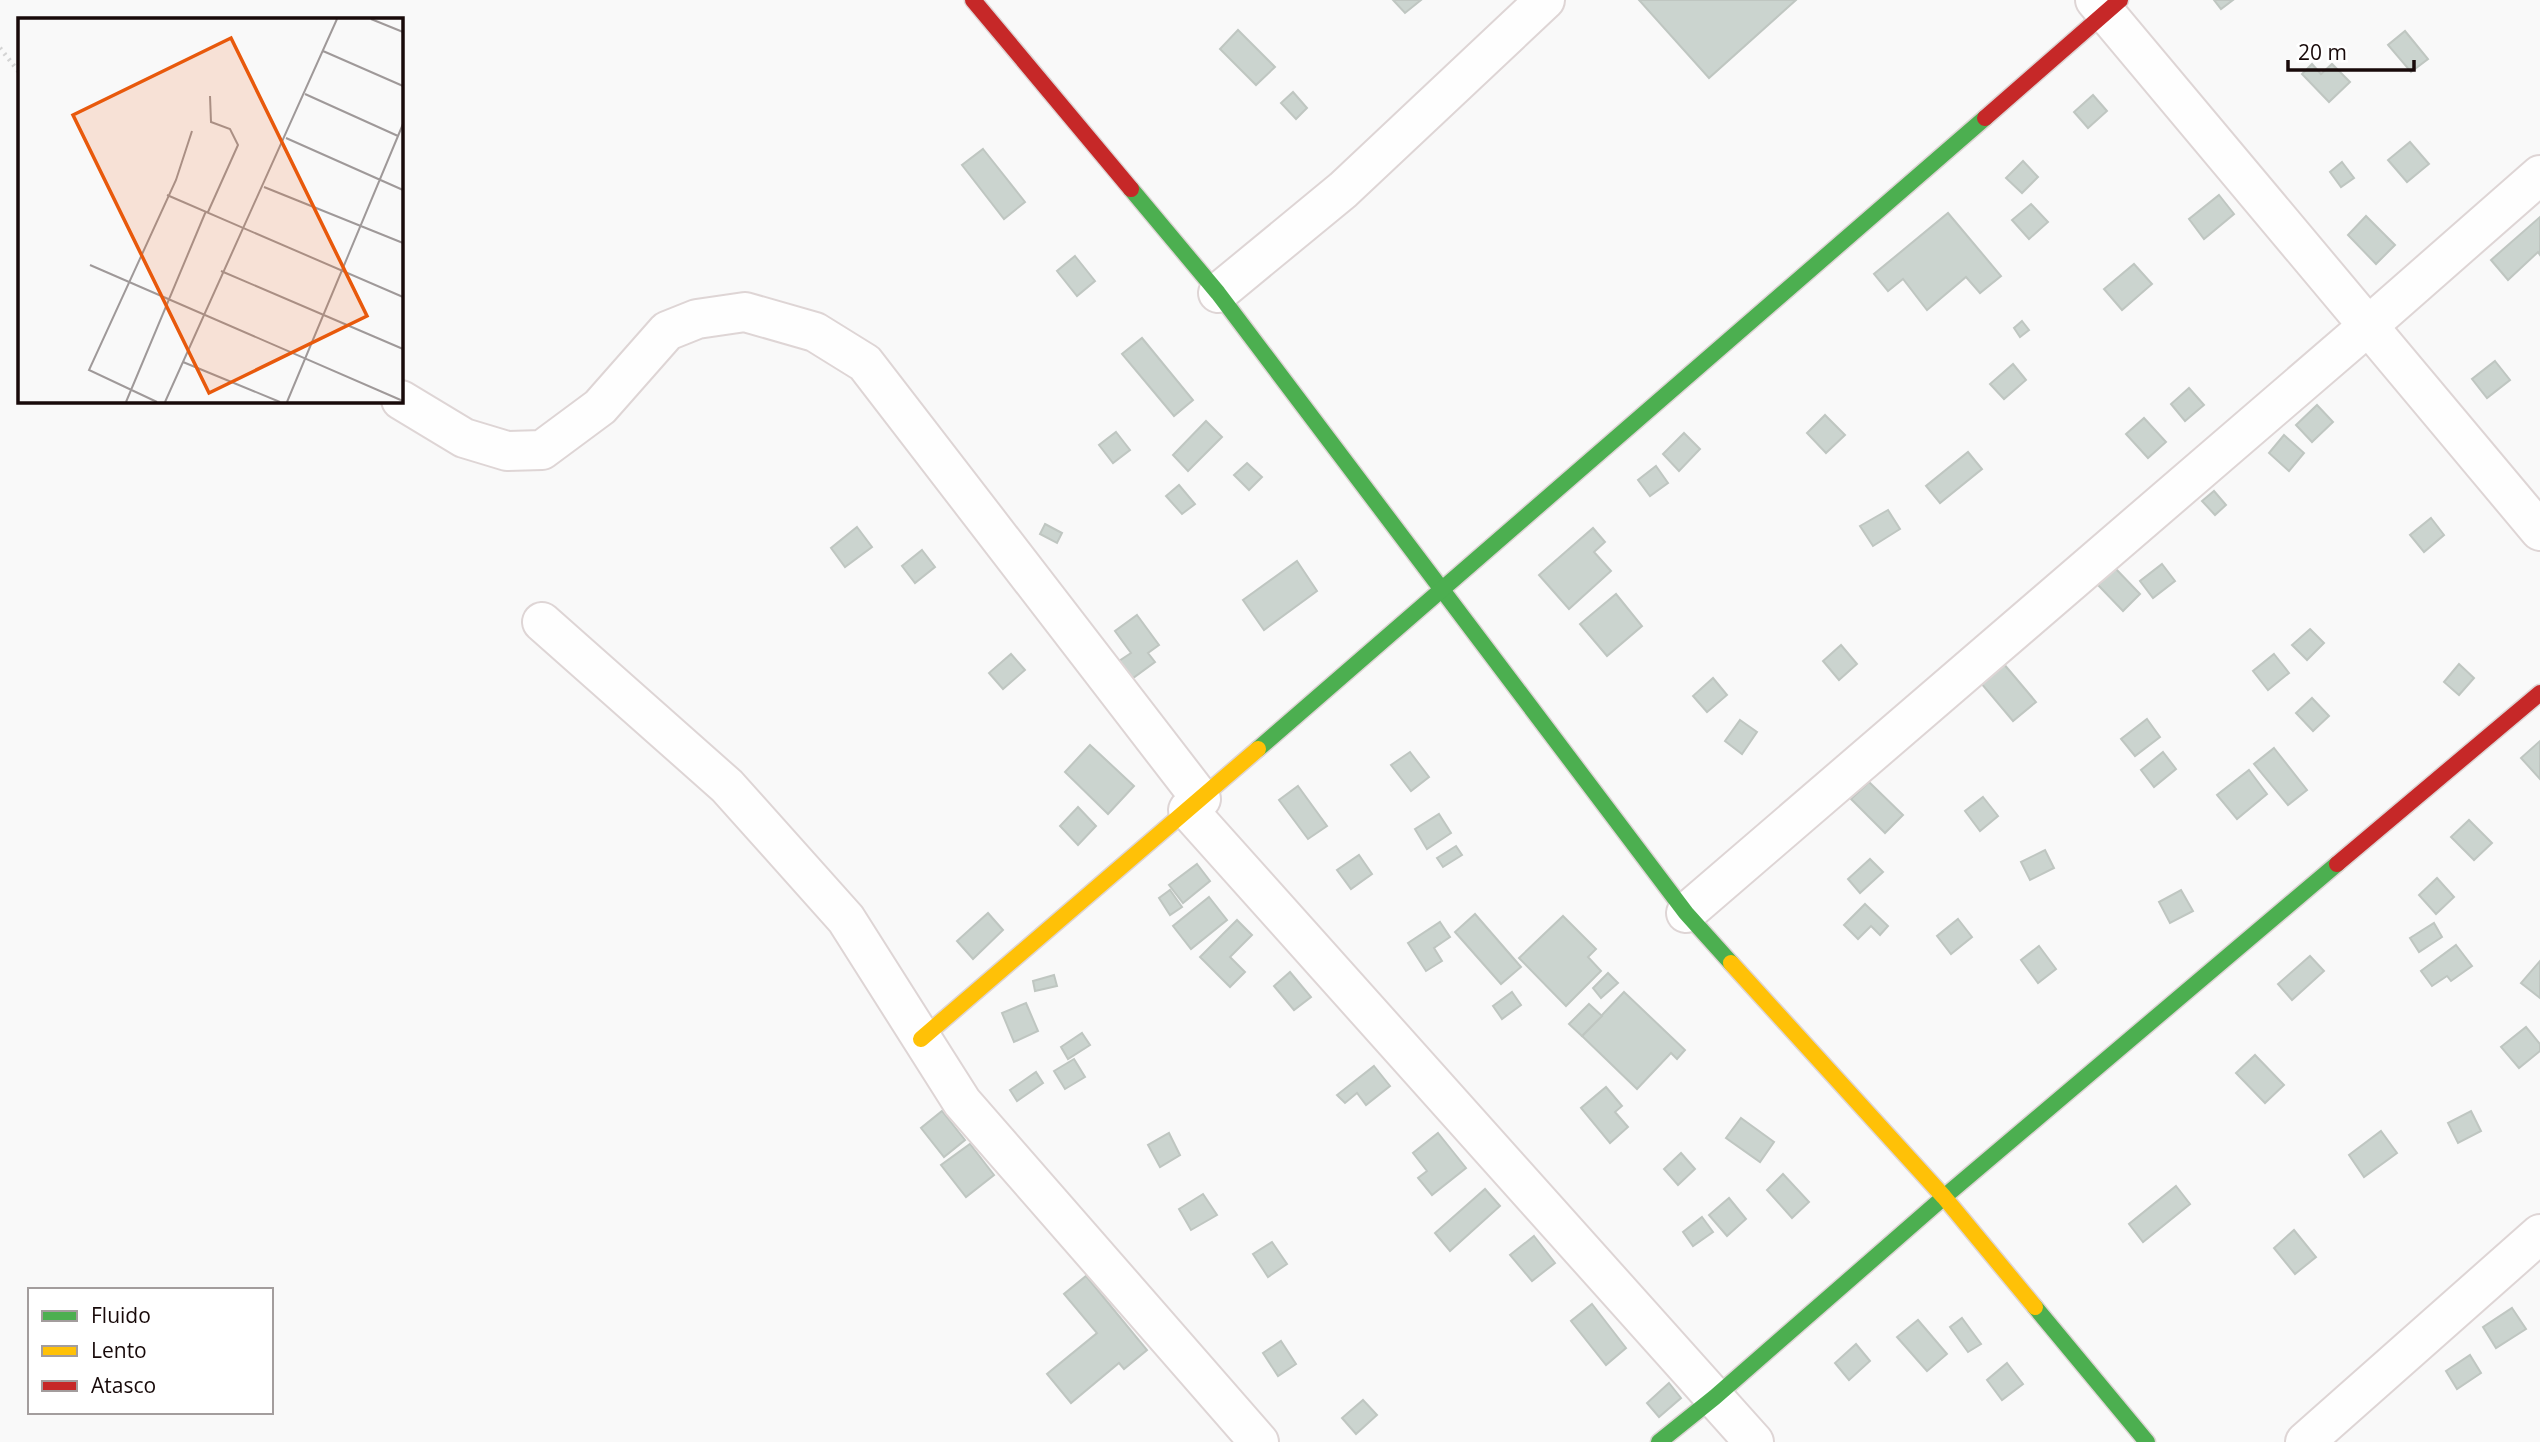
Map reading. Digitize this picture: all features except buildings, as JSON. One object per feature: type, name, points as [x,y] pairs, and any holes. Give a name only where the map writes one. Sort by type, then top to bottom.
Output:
[{"type":"street","points":[[973,0],[1218,293],[1686,912],[1944,1197],[2147,1442]]},
{"type":"street","points":[[1218,293],[1343,190],[1545,0]]},
{"type":"street","points":[[921,1039],[1195,805],[2107,4],[2368,326],[2540,531]]},
{"type":"street","points":[[1686,912],[2540,175]]},
{"type":"street","points":[[402,401],[464,438],[507,451],[542,450],[600,407],[667,331],[697,319],[745,312],[815,332],[865,363],[1195,805],[1754,1442]]},
{"type":"street","points":[[542,622],[736,796],[846,919],[962,1102],[1259,1442]]},
{"type":"street","points":[[1659,1442],[2540,693]]},
{"type":"street","points":[[2305,1442],[2540,1234]]},
{"type":"path","points":[[0,48],[18,71]]},
{"type":"traffic: fast","points":[[1258,749],[1985,118]]},
{"type":"traffic: fast","points":[[1131,189],[1218,293],[1686,913],[1731,963]]},
{"type":"traffic: fast","points":[[1659,1442],[2337,864]]},
{"type":"traffic: fast","points":[[2035,1307],[2147,1442]]},
{"type":"traffic: slow","points":[[921,1039],[1258,749]]},
{"type":"traffic: slow","points":[[1731,963],[1944,1197],[2035,1307]]},
{"type":"traffic: jam","points":[[973,0],[1131,189]]},
{"type":"traffic: jam","points":[[1985,118],[2120,0]]},
{"type":"traffic: jam","points":[[2337,864],[2540,693]]}]
